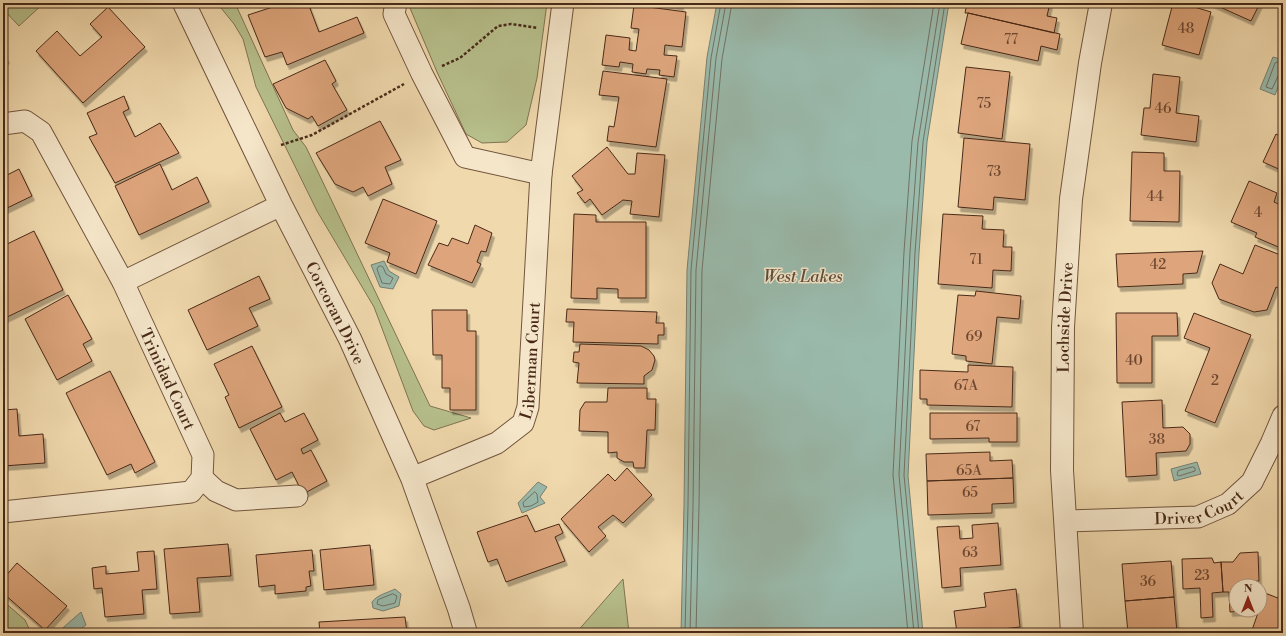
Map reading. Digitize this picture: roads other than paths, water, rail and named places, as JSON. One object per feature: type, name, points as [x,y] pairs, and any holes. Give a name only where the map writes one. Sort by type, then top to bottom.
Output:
[{"type":"street","name":"Corcoran Drive","points":[[184,3],[281,204],[350,339],[412,478],[466,633]]},
{"type":"street","points":[[396,3],[394,14],[422,74],[466,157],[541,174]]},
{"type":"street","name":"Liberman Court","points":[[412,478],[497,443],[523,423],[528,407],[541,174],[564,3]]},
{"type":"street","name":"Lochside Drive","points":[[1072,633],[1062,470],[1063,327],[1071,199],[1090,63],[1101,3]]},
{"type":"street","name":"Trinidad Court","points":[[3,124],[26,121],[41,132],[123,282],[203,455],[202,478]]},
{"type":"street","points":[[123,282],[281,204]]},
{"type":"street","name":"Driver Court","points":[[1066,521],[1198,517],[1228,504],[1252,482],[1283,416]]},
{"type":"street","points":[[3,512],[191,492],[202,478],[216,490],[236,500],[297,496]]},
{"type":"water","name":"West Lakes","points":[[717,3],[949,3],[927,142],[919,253],[908,476],[923,633],[681,633],[687,270],[707,57]]},
{"type":"water","points":[[1273,57],[1283,60],[1283,74],[1275,95],[1260,89]]},
{"type":"water","points":[[384,261],[389,271],[399,277],[393,289],[380,287],[371,265]]},
{"type":"water","points":[[1197,462],[1201,474],[1174,481],[1171,469]]},
{"type":"water","points":[[538,482],[547,487],[540,497],[545,503],[522,513],[518,503]]},
{"type":"water","points":[[395,589],[401,594],[399,606],[383,611],[373,608],[372,602],[374,600],[379,596]]},
{"type":"water","points":[[81,612],[86,625],[76,633],[57,633]]}]
